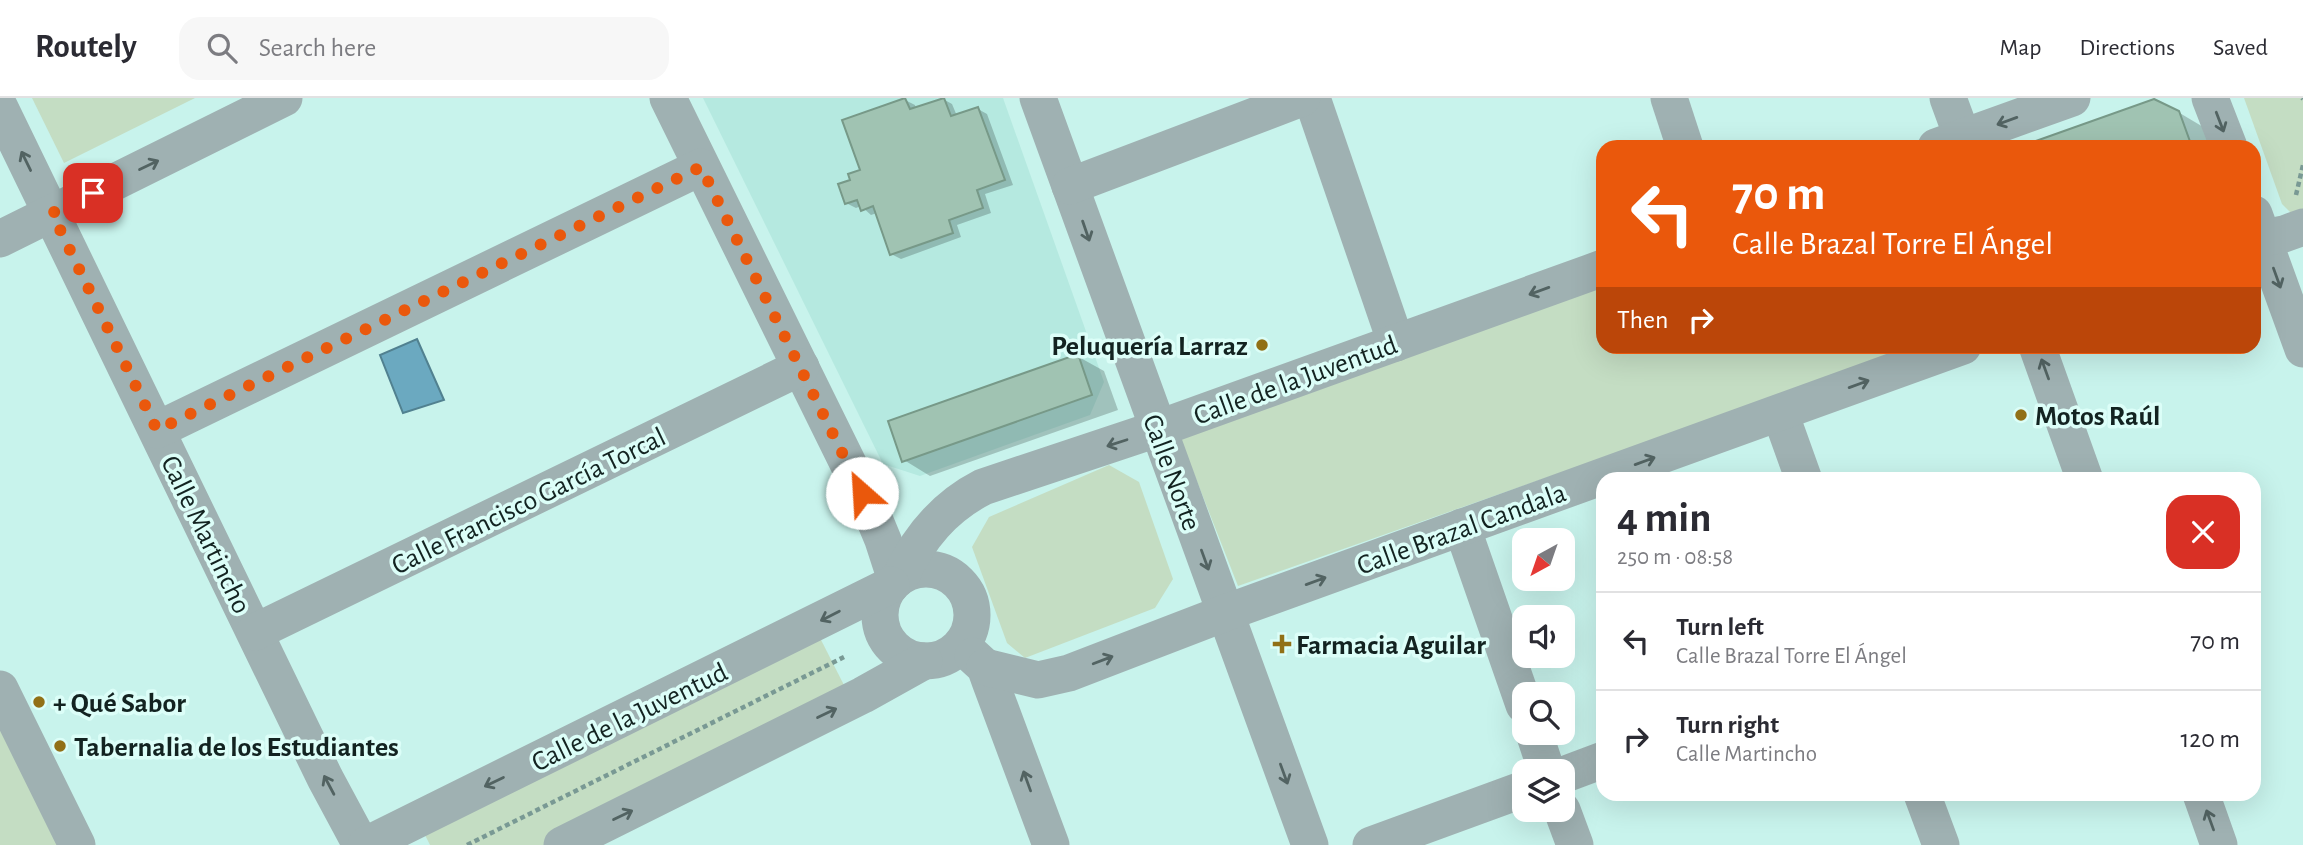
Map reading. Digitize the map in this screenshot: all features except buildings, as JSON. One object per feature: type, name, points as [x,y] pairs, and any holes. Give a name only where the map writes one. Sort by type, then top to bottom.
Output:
[{"type":"street","points":[[0,239],[284,98]]},
{"type":"street","points":[[667,98],[873,516],[896,580]]},
{"type":"street","name":"Calle Norte","points":[[1038,98],[1310,845]]},
{"type":"street","points":[[1070,186],[1302,98]]},
{"type":"street","points":[[1312,98],[1396,343]]},
{"type":"street","points":[[1669,98],[1683,140]]},
{"type":"street","points":[[1948,98],[1954,140]]},
{"type":"street","points":[[1965,140],[2072,98]]},
{"type":"street","points":[[2210,98],[2226,140]]},
{"type":"street","name":"Calle Martincho","points":[[0,108],[325,778],[363,845]]},
{"type":"street","points":[[157,430],[701,167]]},
{"type":"street","points":[[2261,231],[2284,234],[2303,227]]},
{"type":"street","points":[[2261,241],[2303,349]]},
{"type":"street","name":"Calle de la Juventud","points":[[363,845],[825,619],[896,580],[934,523],[964,497],[983,487],[1157,429],[1596,271]]},
{"type":"street","name":"Calle Brazal Candala","points":[[1615,472],[1941,354]]},
{"type":"street","points":[[2040,354],[2082,472]]},
{"type":"street","name":"Calle Francisco García Torcal","points":[[255,632],[801,368]]},
{"type":"street","points":[[1780,413],[1801,472]]},
{"type":"street","name":"Calle Brazal Candala","points":[[973,656],[1038,680],[1069,673],[1225,613],[1596,479]]},
{"type":"street","points":[[1462,527],[1516,682]]},
{"type":"street","points":[[924,661],[900,653],[884,634],[880,608],[896,580],[923,568],[947,573],[965,589],[973,611],[968,635],[973,656],[1007,724],[1051,845]]},
{"type":"street","points":[[562,845],[863,695],[924,661],[973,656]]},
{"type":"street","points":[[1007,724],[1038,680]]},
{"type":"street","points":[[0,689],[77,845]]},
{"type":"street","points":[[1575,770],[1596,763]]},
{"type":"street","points":[[1371,845],[1512,793]]},
{"type":"street","points":[[1925,801],[1941,845]]},
{"type":"street","points":[[2204,801],[2220,845]]},
{"type":"street","points":[[1566,822],[1574,845]]},
{"type":"path","points":[[825,619],[863,695]]},
{"type":"path","points":[[467,845],[844,657]]},
{"type":"shaded area","points":[[32,98],[195,98],[64,163]]},
{"type":"shaded area","points":[[703,98],[1003,98],[1104,382],[1090,415],[920,476],[883,464]]},
{"type":"shaded area","points":[[2244,98],[2303,98],[2303,211],[2291,213],[2282,204]]},
{"type":"shaded area","points":[[1596,274],[1596,354],[1898,354],[1238,586],[1180,438]]},
{"type":"shaded area","points":[[1109,465],[1139,482],[1173,579],[1155,608],[1025,658],[1007,643],[972,547],[989,517]]},
{"type":"shaded area","points":[[817,632],[848,693],[544,845],[430,845],[422,829]]},
{"type":"shaded area","points":[[0,690],[77,845],[0,845]]},
{"type":"water","points":[[417,339],[444,400],[403,413],[380,355]]},
{"type":"place","name":"Peluquería Larraz","points":[[1262,345]]},
{"type":"place","name":"Motos Raúl","points":[[2021,415]]},
{"type":"place","name":"Farmacia Aguilar","points":[[1282,644]]},
{"type":"place","name":"+ Qué Sabor","points":[[39,702]]},
{"type":"place","name":"Tabernalia de los Estudiantes","points":[[60,746]]},
{"type":"route","points":[[93,193],[52,213],[157,430],[701,167],[862,493]]}]
